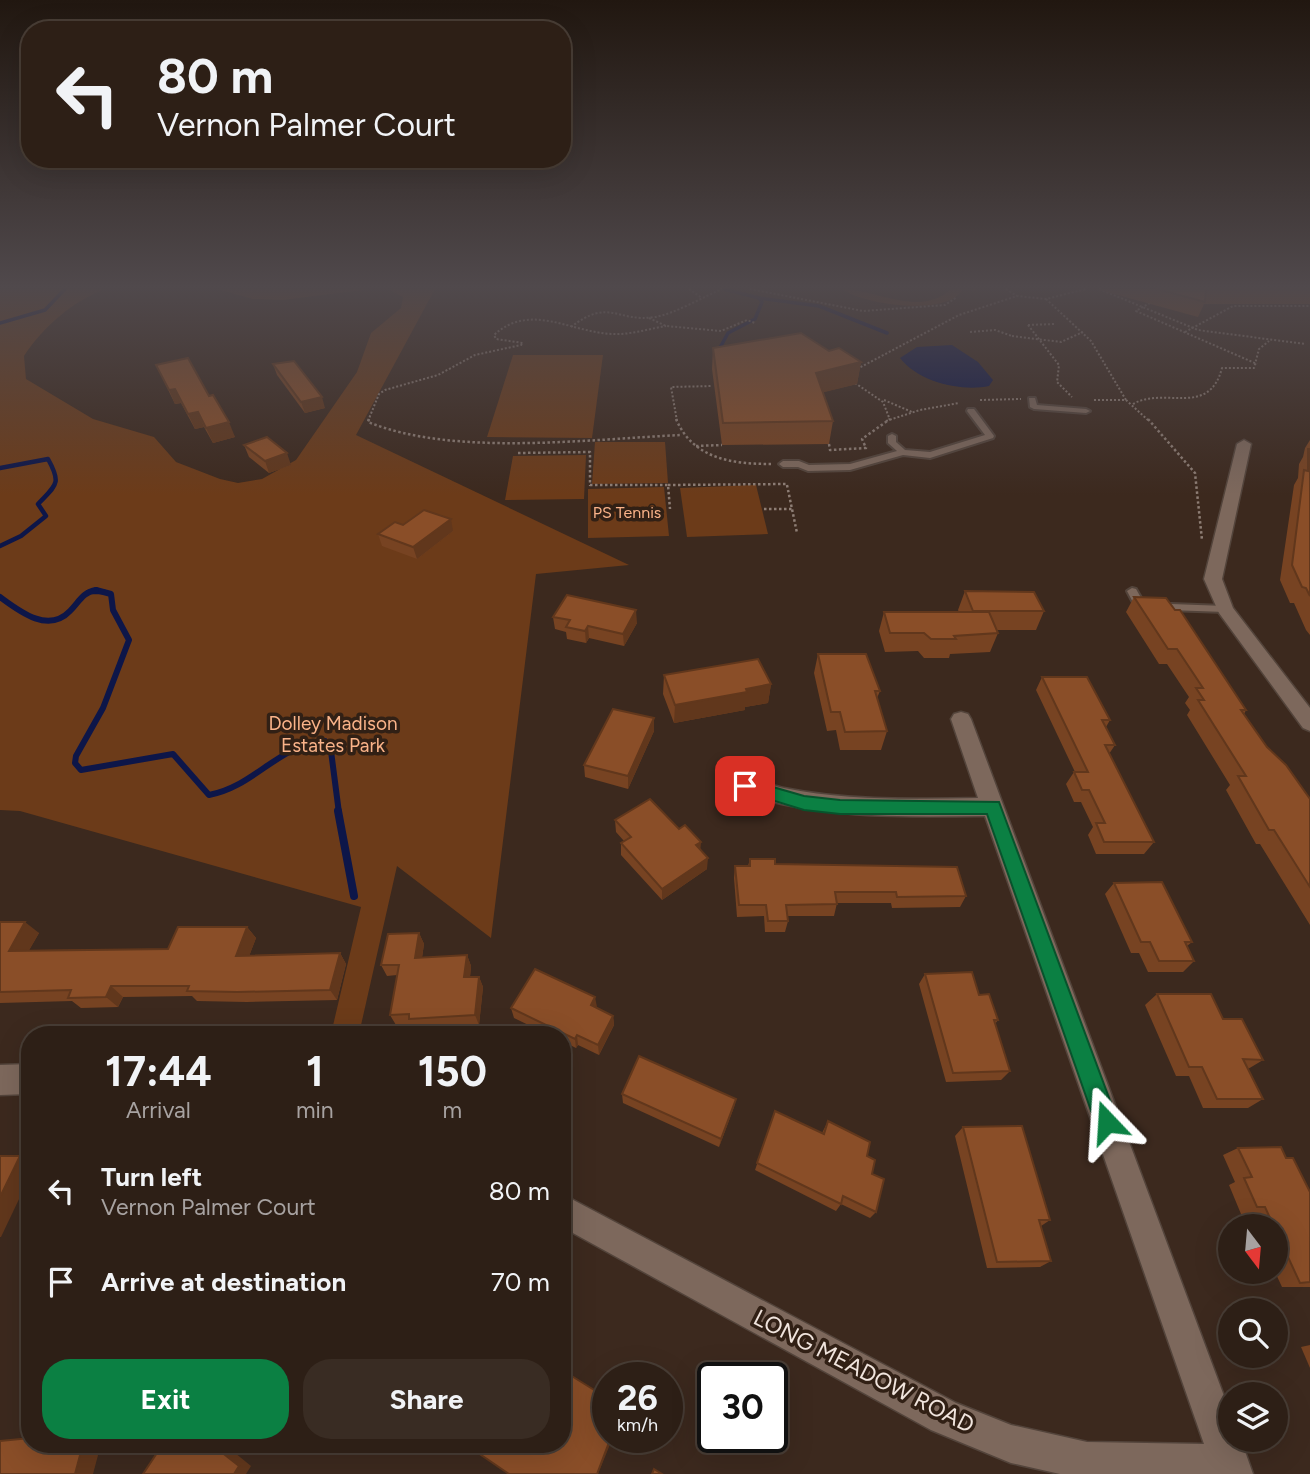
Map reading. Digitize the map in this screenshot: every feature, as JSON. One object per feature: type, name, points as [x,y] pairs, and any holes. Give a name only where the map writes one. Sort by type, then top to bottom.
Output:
[{"type":"street","points":[[1244,444],[1213,579],[1225,609],[1310,723]]},
{"type":"street","points":[[961,719],[1232,1468]]},
{"type":"street","points":[[745,786],[804,803],[840,807],[993,807]]},
{"type":"street","points":[[0,1080],[21,1079]]},
{"type":"street","name":"LONG MEADOW ROAD","points":[[571,1215],[944,1417],[1011,1444],[1087,1461],[1232,1468]]},
{"type":"lane","points":[[1032,400],[1034,407],[1086,411]]},
{"type":"lane","points":[[783,464],[800,464],[808,468],[850,467],[903,452],[930,455],[990,436],[971,411]]},
{"type":"lane","points":[[892,436],[892,443],[903,452]]},
{"type":"lane","points":[[1132,591],[1140,606],[1225,609]]},
{"type":"path","points":[[470,358],[438,375],[385,390],[379,394],[368,422],[401,433],[467,439],[567,441],[682,435]]},
{"type":"path","points":[[853,370],[882,358]]},
{"type":"path","points":[[1054,358],[1059,365],[1058,382],[1073,398]]},
{"type":"path","points":[[1103,358],[1122,396],[1133,404],[1195,471],[1198,526],[1202,542]]},
{"type":"path","points":[[1245,358],[1257,363]]},
{"type":"path","points":[[1133,404],[1138,399],[1178,400],[1202,395],[1215,386],[1222,368],[1249,369],[1257,363],[1258,358]]},
{"type":"path","points":[[849,379],[878,398],[914,412]]},
{"type":"path","points":[[712,386],[671,387],[674,413],[682,435],[701,454],[726,463],[783,464]]},
{"type":"path","points":[[878,398],[887,409],[890,420]]},
{"type":"path","points":[[829,444],[830,450],[866,448]]},
{"type":"path","points":[[695,446],[722,446]]},
{"type":"path","points":[[518,453],[590,452],[590,485],[787,484]]},
{"type":"path","points":[[668,485],[670,509]]},
{"type":"path","points":[[764,509],[792,509],[797,533]]},
{"type":"green space","name":"Dolley Madison Estates Park","points":[[0,358],[24,358],[26,379],[93,419],[154,437],[176,462],[238,483],[262,479],[296,460],[357,372],[362,358],[398,358],[356,435],[629,565],[536,574],[491,938],[397,866],[361,1026],[333,1026],[361,907],[20,811],[0,810]]},
{"type":"green space","points":[[512,358],[603,358],[592,438],[487,437]]},
{"type":"green space","points":[[595,442],[665,442],[668,483],[592,484]]},
{"type":"green space","points":[[586,455],[584,499],[505,500],[513,456]]},
{"type":"green space","points":[[756,485],[768,534],[687,537],[680,488]]},
{"type":"green space","name":"PS Tennis","points":[[664,487],[669,536],[588,538],[588,489]]},
{"type":"shaded area","points":[[900,358],[972,358],[993,380],[989,386],[978,388],[941,383],[918,373]]},
{"type":"building","points":[[188,358],[209,396],[213,395],[229,422],[206,428],[198,412],[188,414],[175,389],[169,390],[156,365]]},
{"type":"building","points":[[714,358],[854,358],[861,362],[816,373],[833,421],[723,423]]},
{"type":"building","points":[[294,361],[322,397],[301,402],[273,364]]},
{"type":"building","points":[[267,437],[287,453],[265,461],[244,445]]},
{"type":"building","points":[[1308,449],[1310,596],[1306,588],[1302,587],[1292,565],[1304,470],[1308,471]]},
{"type":"building","points":[[424,510],[451,519],[413,547],[378,534],[395,522],[403,525]]},
{"type":"building","points":[[965,591],[1034,592],[1044,611],[973,611]]},
{"type":"building","points":[[567,595],[636,610],[623,634],[588,626],[585,631],[566,627],[570,620],[553,617]]},
{"type":"building","points":[[1134,597],[1166,598],[1175,610],[1180,610],[1246,710],[1241,710],[1267,747],[1286,765],[1310,799],[1310,887],[1274,830],[1269,830],[1238,776],[1246,776],[1198,700],[1204,700],[1196,688],[1203,688],[1177,649],[1168,649]]},
{"type":"building","points":[[884,612],[989,612],[998,633],[954,636],[956,639],[931,639],[924,633],[890,633]]},
{"type":"building","points":[[818,654],[866,654],[880,691],[875,691],[887,731],[845,732],[840,712],[831,712]]},
{"type":"building","points":[[758,659],[771,684],[746,689],[747,692],[675,705],[664,675]]},
{"type":"building","points":[[1042,677],[1087,677],[1110,720],[1102,720],[1115,745],[1105,745],[1154,842],[1104,842],[1096,823],[1105,823],[1089,790],[1082,790],[1074,772],[1088,772]]},
{"type":"building","points":[[613,709],[654,718],[628,776],[584,765]]},
{"type":"building","points":[[650,799],[679,829],[685,825],[701,842],[696,845],[708,858],[662,889],[621,843],[631,837],[615,820]]},
{"type":"building","points":[[750,859],[775,859],[775,864],[957,867],[966,896],[897,897],[896,892],[835,892],[837,904],[786,905],[788,921],[768,921],[766,905],[739,905],[735,866],[750,866]]},
{"type":"building","points":[[1162,882],[1192,942],[1185,942],[1194,961],[1159,961],[1150,942],[1141,942],[1114,883]]},
{"type":"building","points":[[0,922],[25,922],[9,951],[168,949],[178,927],[247,927],[236,956],[340,953],[330,990],[237,992],[187,991],[189,986],[111,986],[106,997],[68,998],[71,990],[0,992]]},
{"type":"building","points":[[419,933],[415,958],[467,955],[464,977],[479,977],[475,1015],[409,1019],[409,1014],[390,1015],[399,965],[381,965],[388,934]]},
{"type":"building","points":[[535,969],[595,997],[591,1005],[613,1016],[598,1045],[577,1035],[575,1039],[571,1037],[571,1026],[548,1026],[511,1008]]},
{"type":"building","points":[[972,972],[979,995],[989,994],[1010,1071],[953,1073],[925,974]]},
{"type":"building","points":[[1157,994],[1211,994],[1223,1019],[1242,1019],[1263,1060],[1243,1059],[1263,1099],[1217,1099],[1202,1067],[1189,1067]]},
{"type":"building","points":[[639,1056],[736,1099],[721,1139],[622,1094]]},
{"type":"building","points":[[775,1111],[824,1134],[828,1121],[870,1142],[867,1156],[875,1160],[872,1174],[884,1179],[876,1212],[843,1196],[841,1204],[757,1163]]},
{"type":"building","points":[[1022,1126],[1050,1220],[1039,1220],[1051,1261],[997,1262],[963,1127]]},
{"type":"building","points":[[1281,1147],[1286,1158],[1293,1158],[1310,1192],[1310,1282],[1300,1283],[1288,1257],[1288,1214],[1268,1214],[1265,1207],[1257,1207],[1244,1178],[1252,1177],[1238,1148]]},
{"type":"building","points":[[0,1156],[20,1156],[0,1197]]},
{"type":"building","points":[[571,1376],[592,1389],[592,1453],[605,1453],[597,1474],[509,1474],[478,1453],[571,1453]]},
{"type":"building","points":[[21,1439],[21,1453],[81,1453],[75,1474],[0,1474],[0,1441]]},
{"type":"building","points":[[157,1453],[222,1453],[239,1466],[234,1474],[143,1474]]},
{"type":"waterway","points":[[0,468],[48,459],[56,479],[53,488],[38,504],[46,516],[21,536],[0,546]]},
{"type":"waterway","points":[[0,597],[34,618],[52,620],[61,618],[90,592]]},
{"type":"waterway","points":[[90,592],[104,592]]},
{"type":"waterway","points":[[90,592],[104,592]]},
{"type":"waterway","points":[[104,592],[111,594],[113,610],[129,640],[103,708],[76,756],[75,763],[81,770],[173,754],[209,795],[240,784],[294,750],[325,741],[331,751],[339,813]]},
{"type":"waterway","points":[[338,811],[354,896]]},
{"type":"route","points":[[745,786],[804,803],[840,807],[993,807],[1107,1122]]}]
